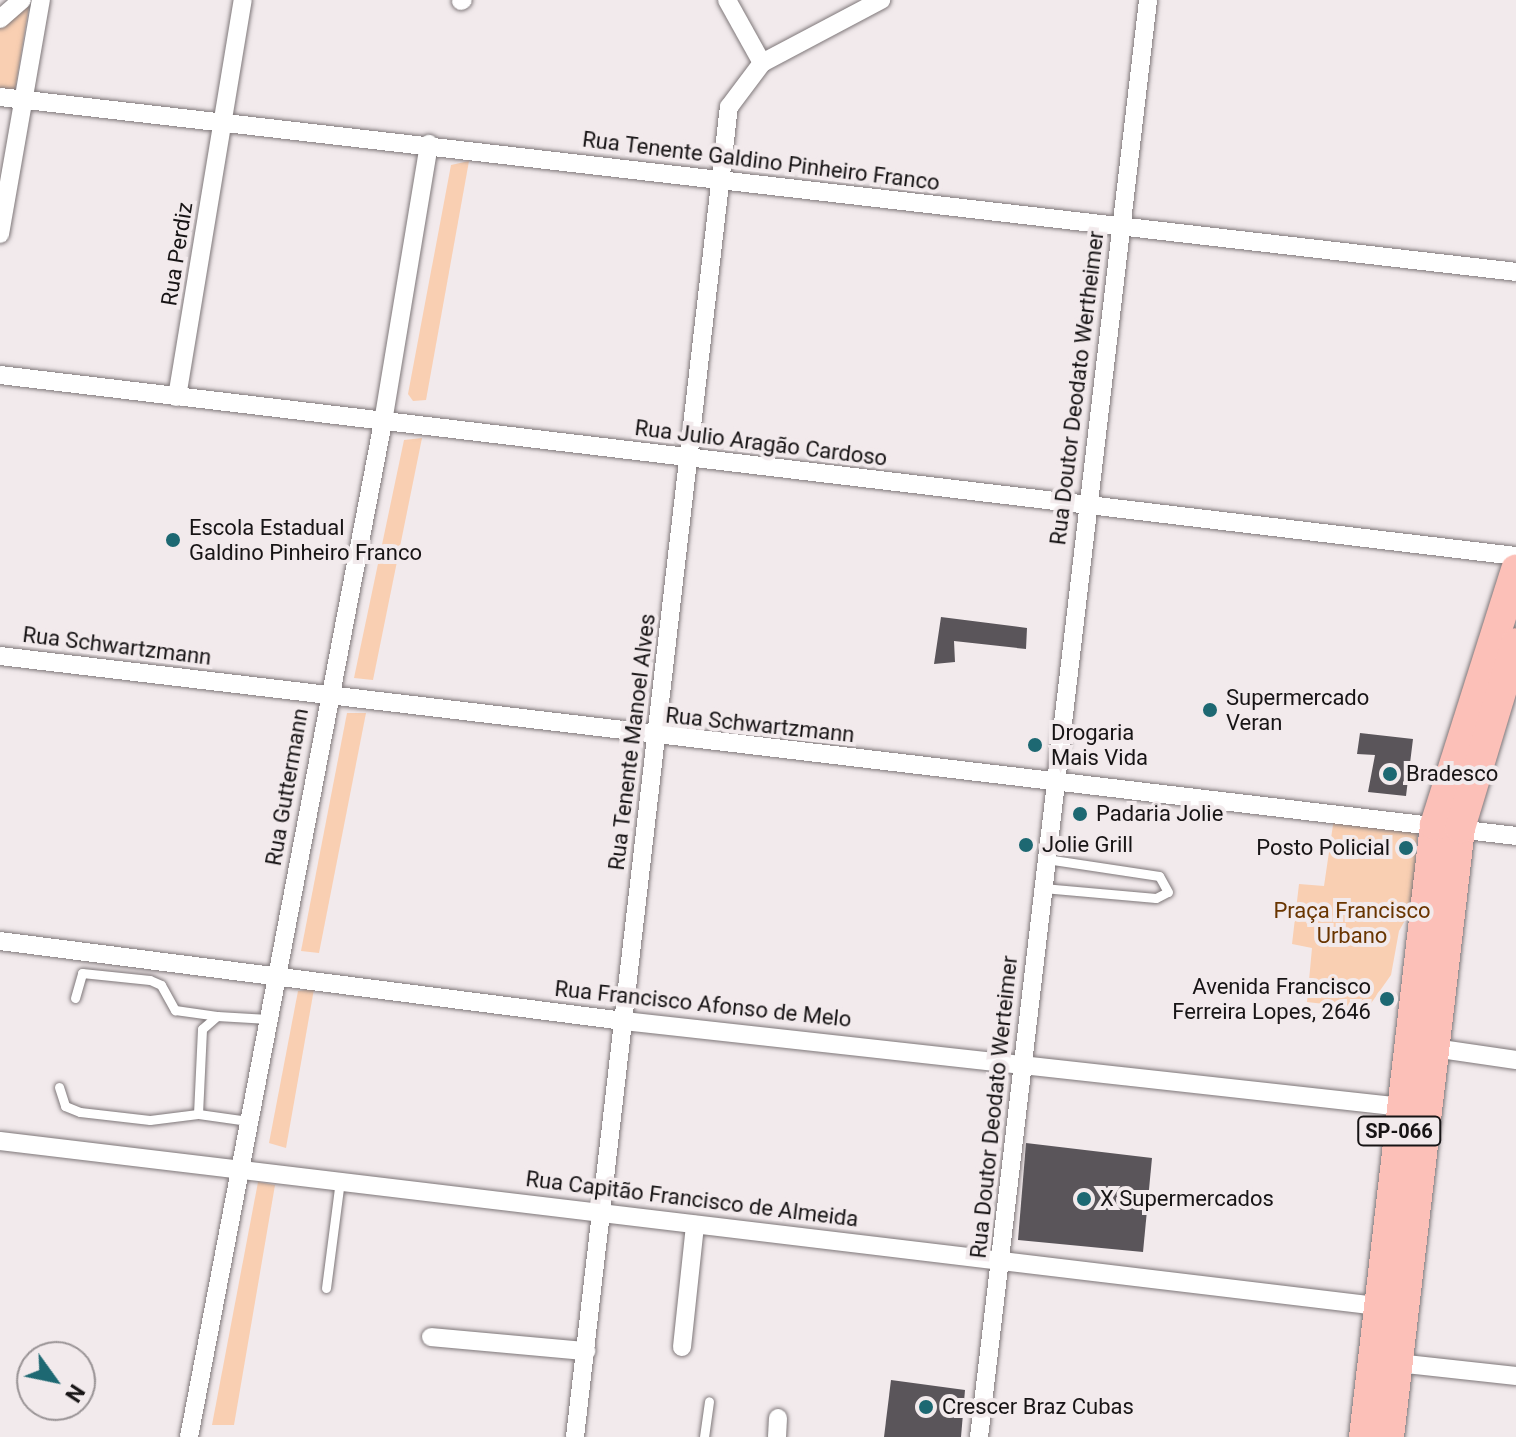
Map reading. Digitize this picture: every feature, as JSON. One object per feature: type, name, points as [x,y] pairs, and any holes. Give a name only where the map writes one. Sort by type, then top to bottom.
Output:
[{"type":"highway","name":"SP-066","points":[[1364,1437],[1402,1107],[1447,826],[1516,570]]},
{"type":"highway","name":"SP-066","points":[[1389,1437],[1434,1048],[1447,826],[1516,643]]},
{"type":"street","points":[[0,19],[22,0]]},
{"type":"street","points":[[0,234],[41,0]]},
{"type":"street","name":"Rua Perdiz","points":[[177,397],[243,0]]},
{"type":"street","points":[[727,0],[762,63],[881,0]]},
{"type":"street","name":"Rua Doutor Deodato Wertheimer","points":[[1055,782],[1148,0]]},
{"type":"street","name":"Rua Tenente Manoel Alves","points":[[575,1437],[658,738],[719,180],[729,107],[762,63]]},
{"type":"street","name":"Rua Tenente Galdino Pinheiro Franco","points":[[0,97],[223,118],[719,180],[1516,272]]},
{"type":"street","name":"Rua Guttermann","points":[[189,1437],[327,696],[383,422],[429,144]]},
{"type":"street","name":"Rua Julio Aragão Cardoso","points":[[0,375],[1516,556]]},
{"type":"street","name":"Rua Schwartzmann","points":[[0,656],[658,738],[1516,836]]},
{"type":"street","name":"Rua Doutor Deodato Werteimer","points":[[979,1437],[1055,782]]},
{"type":"street","name":"Rua Francisco Afonso de Melo","points":[[0,941],[624,1021],[1402,1107]]},
{"type":"street","points":[[1434,1048],[1516,1060]]},
{"type":"street","name":"Rua Capitão Francisco de Almeida","points":[[0,1141],[1378,1306]]},
{"type":"street","points":[[682,1347],[695,1225]]},
{"type":"street","points":[[431,1337],[586,1351]]},
{"type":"street","points":[[1397,1363],[1516,1376]]},
{"type":"lane","points":[[1043,888],[1156,898],[1168,892],[1159,876],[1046,859]]},
{"type":"lane","points":[[75,998],[82,973],[150,980],[161,985],[175,1010],[268,1019]]},
{"type":"lane","points":[[198,1114],[202,1029],[217,1016]]},
{"type":"lane","points":[[59,1087],[65,1106],[80,1112],[150,1120],[198,1114],[248,1121]]},
{"type":"lane","points":[[326,1288],[340,1180]]},
{"type":"lane","points":[[704,1437],[709,1401]]},
{"type":"green space","points":[[30,0],[15,90],[0,88],[0,28]]},
{"type":"green space","points":[[469,161],[426,400],[413,401],[408,394],[451,165]]},
{"type":"green space","points":[[422,438],[373,680],[354,678],[404,440]]},
{"type":"green space","points":[[347,713],[366,713],[319,953],[301,951]]},
{"type":"green space","name":"Praça Francisco Urbano","points":[[1334,818],[1418,825],[1412,908],[1399,931],[1391,975],[1367,1009],[1307,1002],[1312,948],[1292,944],[1299,884],[1324,886]]},
{"type":"green space","points":[[314,989],[286,1148],[269,1143],[298,991]]},
{"type":"green space","points":[[258,1182],[275,1185],[234,1425],[212,1425]]},
{"type":"building","points":[[941,617],[1027,628],[1026,649],[954,641],[955,662],[934,664]]},
{"type":"building","name":"Bradesco","points":[[1360,733],[1413,739],[1406,796],[1368,792],[1375,755],[1357,754]]},
{"type":"building","name":"X Supermercados","points":[[1026,1143],[1152,1158],[1143,1252],[1018,1240]]},
{"type":"building","name":"Crescer Braz Cubas","points":[[891,1380],[965,1390],[961,1437],[884,1437]]},
{"type":"place","name":"Escola Estadual Galdino Pinheiro Franco","points":[[173,540]]},
{"type":"place","name":"Supermercado Veran","points":[[1210,710]]},
{"type":"place","name":"Drogaria Mais Vida","points":[[1035,745]]},
{"type":"place","name":"Bradesco","points":[[1390,774]]},
{"type":"place","name":"Padaria Jolie","points":[[1080,814]]},
{"type":"place","name":"Jolie Grill","points":[[1026,845]]},
{"type":"place","name":"Posto Policial","points":[[1406,848]]},
{"type":"place","name":"Avenida Francisco Ferreira Lopes, 2646","points":[[1387,999]]},
{"type":"place","name":"X Supermercados","points":[[1084,1199]]},
{"type":"place","name":"Crescer Braz Cubas","points":[[926,1407]]}]
